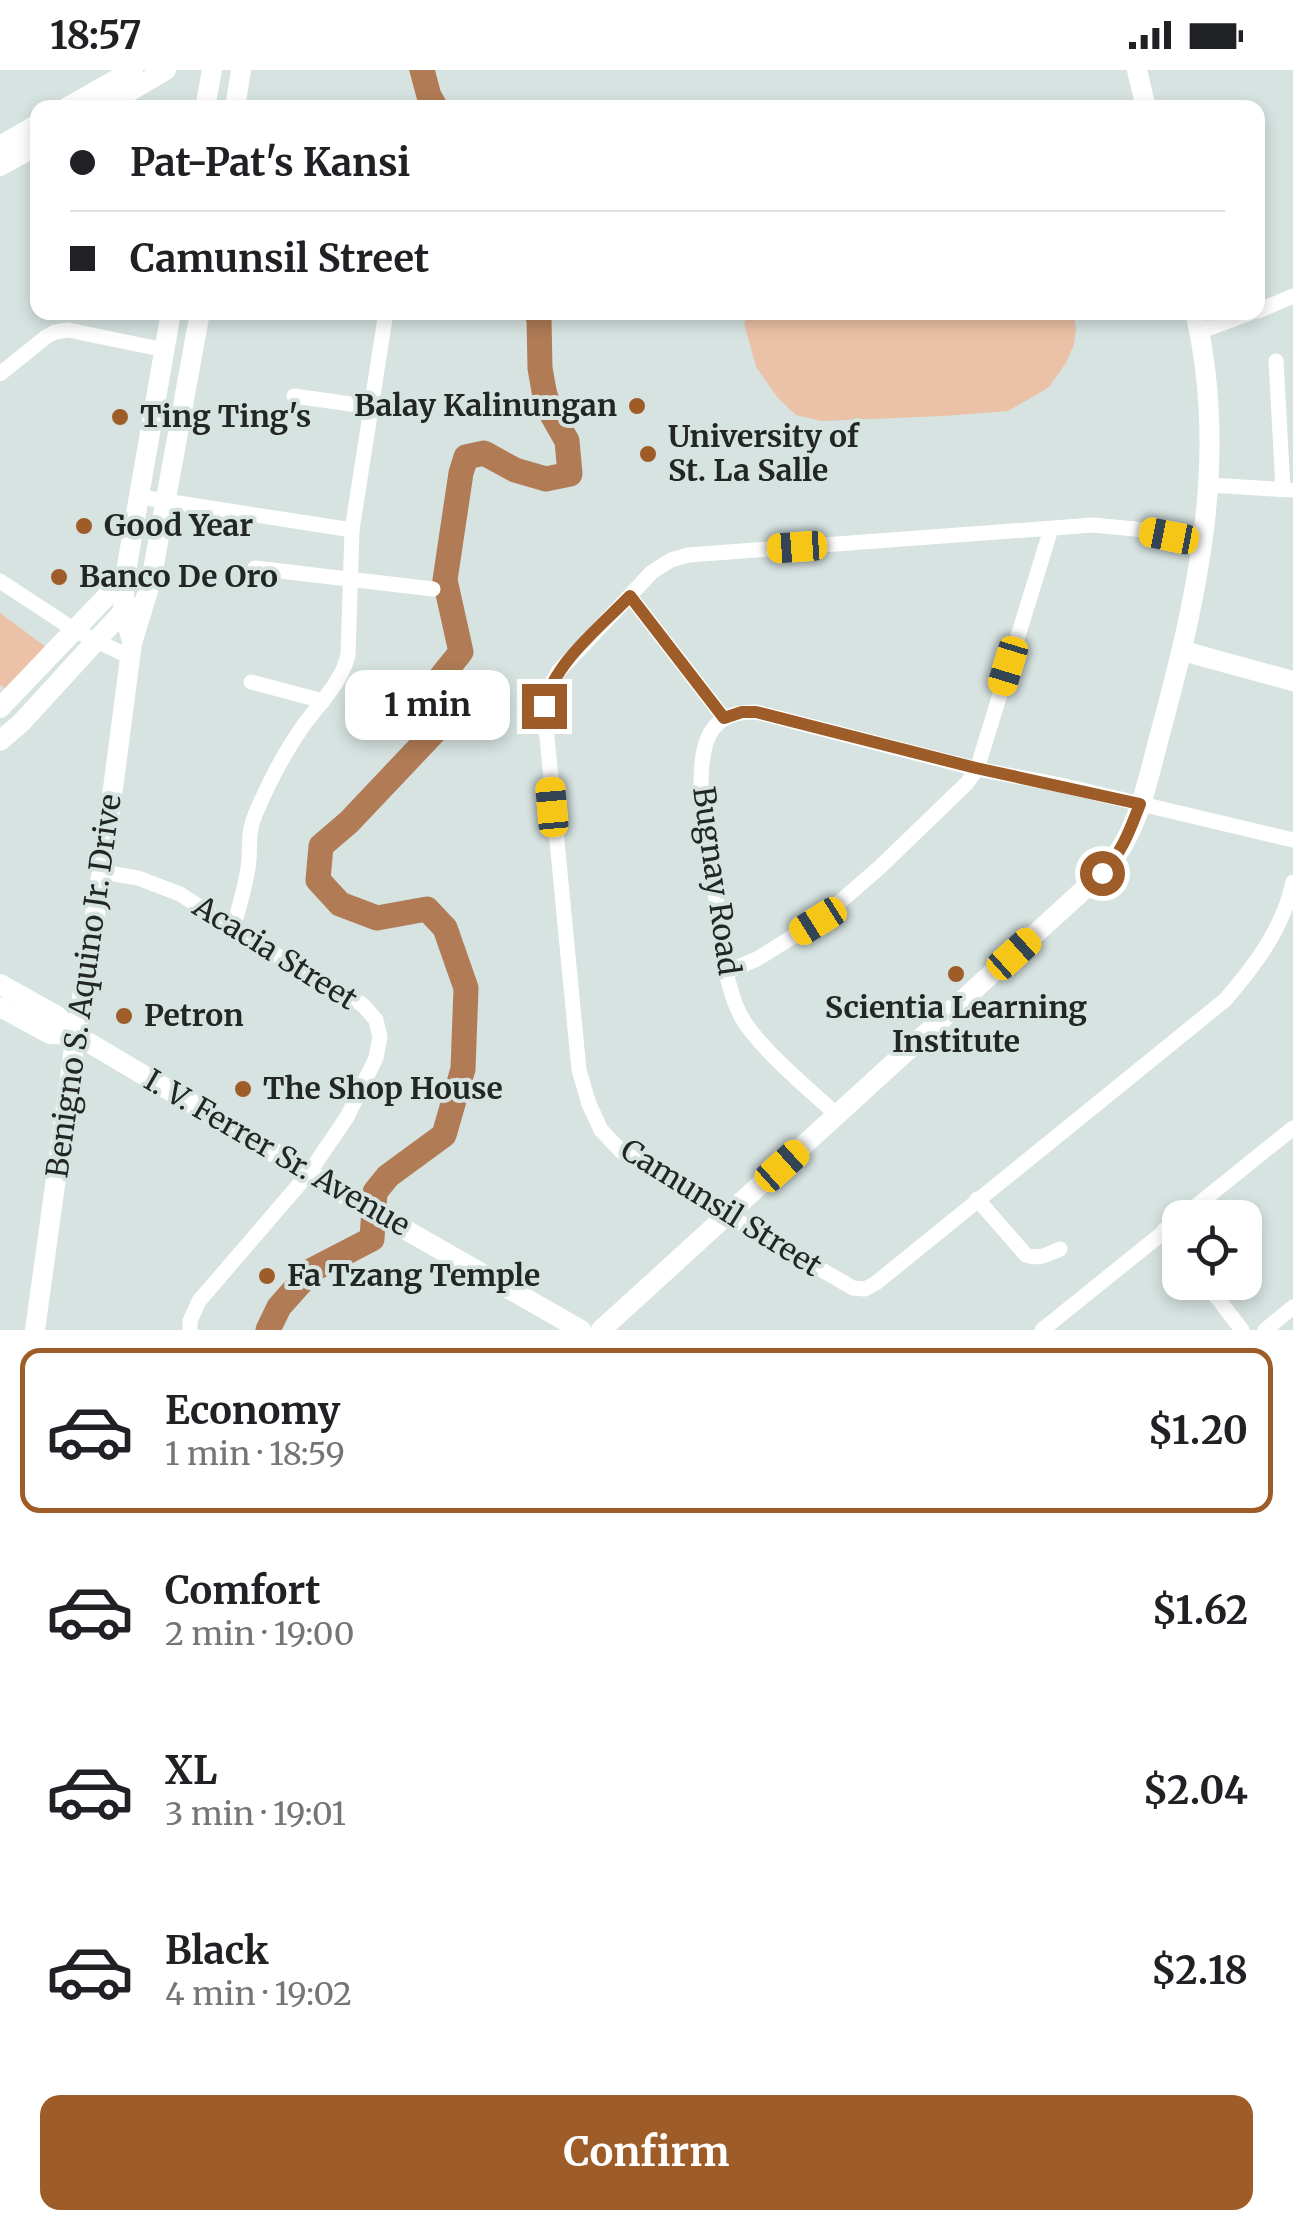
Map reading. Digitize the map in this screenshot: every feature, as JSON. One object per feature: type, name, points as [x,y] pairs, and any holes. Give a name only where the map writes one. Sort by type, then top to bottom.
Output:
[{"type":"main road","points":[[80,100],[132,70]]},
{"type":"main road","points":[[115,100],[166,70]]},
{"type":"main road","points":[[206,100],[212,70]]},
{"type":"main road","points":[[236,100],[241,70]]},
{"type":"main road","points":[[1137,70],[1144,100]]},
{"type":"main road","points":[[4,149],[30,130]]},
{"type":"main road","points":[[4,149],[30,145]]},
{"type":"main road","name":"Benigno S. Aquino Jr. Drive","points":[[131,650],[123,611],[126,576],[170,320]]},
{"type":"main road","name":"Benigno S. Aquino Jr. Drive","points":[[34,1330],[131,650],[151,582],[199,320]]},
{"type":"main road","points":[[601,1330],[1113,862],[1140,804],[1183,650],[1204,542],[1211,442],[1197,322]]},
{"type":"main road","points":[[0,708],[159,540]]},
{"type":"main road","points":[[0,741],[151,582]]},
{"type":"main road","points":[[1183,650],[1293,681]]},
{"type":"main road","points":[[29,679],[46,694]]},
{"type":"main road","points":[[0,984],[58,1016],[76,1034]]},
{"type":"main road","points":[[0,1006],[50,1034],[76,1034]]},
{"type":"main road","name":"I. V. Ferrer Sr. Avenue","points":[[76,1034],[581,1330]]},
{"type":"street","points":[[1265,308],[1293,296]]},
{"type":"street","points":[[233,928],[249,864],[248,839],[253,818],[286,752],[335,686],[348,655],[352,530],[385,320]]},
{"type":"street","points":[[0,374],[55,332],[68,330],[165,350]]},
{"type":"street","points":[[1209,485],[1288,490],[1276,361]]},
{"type":"street","points":[[294,396],[372,407]]},
{"type":"street","points":[[140,497],[352,530]]},
{"type":"street","name":"Camunsil Street","points":[[1204,542],[1093,525],[688,555],[652,572],[558,672],[548,688],[544,706],[579,1070],[601,1130],[622,1151],[860,1290],[876,1284],[1225,1000],[1262,954],[1280,920],[1293,882]]},
{"type":"street","points":[[726,972],[757,959],[818,921],[954,797],[976,768],[1051,530]]},
{"type":"street","points":[[255,568],[433,589]]},
{"type":"street","points":[[0,580],[76,631],[131,650]]},
{"type":"street","points":[[630,596],[724,718],[756,712],[976,768],[1293,840]]},
{"type":"street","points":[[251,682],[322,702]]},
{"type":"street","name":"Bugnay Road","points":[[724,718],[708,734],[701,760],[701,788],[732,996],[743,1020],[765,1046],[838,1116]]},
{"type":"street","name":"Acacia Street","points":[[102,872],[138,878],[180,894],[363,1005],[376,1020],[380,1037],[376,1058],[346,1117],[309,1173],[209,1288],[194,1311],[190,1330]]},
{"type":"street","points":[[1202,1200],[1293,1128]]},
{"type":"street","points":[[977,1200],[1026,1255],[1043,1257],[1060,1248]]},
{"type":"street","points":[[1042,1330],[1162,1232]]},
{"type":"street","points":[[1219,1300],[1242,1330]]},
{"type":"street","points":[[1265,1330],[1293,1307]]},
{"type":"shaded area","points":[[1074,320],[1076,329],[1066,363],[1048,388],[1008,411],[822,421],[796,415],[778,398],[756,367],[744,323]]},
{"type":"shaded area","points":[[0,613],[46,647],[6,689],[0,685]]},
{"type":"waterway","points":[[422,70],[431,100]]},
{"type":"waterway","points":[[268,1330],[279,1307],[312,1270],[372,1239],[375,1192],[388,1176],[444,1135],[463,1069],[466,988],[445,928],[427,909],[377,918],[340,904],[318,880],[321,846],[437,729],[428,693],[461,652],[445,580],[466,457],[484,453],[515,470],[546,479],[570,474],[567,441],[544,391],[539,320]]},
{"type":"place","name":"Balay Kalinungan","points":[[637,406]]},
{"type":"place","name":"Ting Ting's","points":[[120,417]]},
{"type":"place","name":"University of St. La Salle","points":[[648,454]]},
{"type":"place","name":"Good Year","points":[[84,526]]},
{"type":"place","name":"Banco De Oro","points":[[59,577]]},
{"type":"place","name":"Scientia Learning Institute","points":[[956,974]]},
{"type":"place","name":"Petron","points":[[124,1016]]},
{"type":"place","name":"The Shop House","points":[[243,1089]]},
{"type":"place","name":"Fa Tzang Temple","points":[[267,1276]]},
{"type":"route","points":[[544,706],[548,688],[558,672],[630,596],[724,718],[756,712],[976,768],[1140,804],[1126,840],[1102,873]]}]
